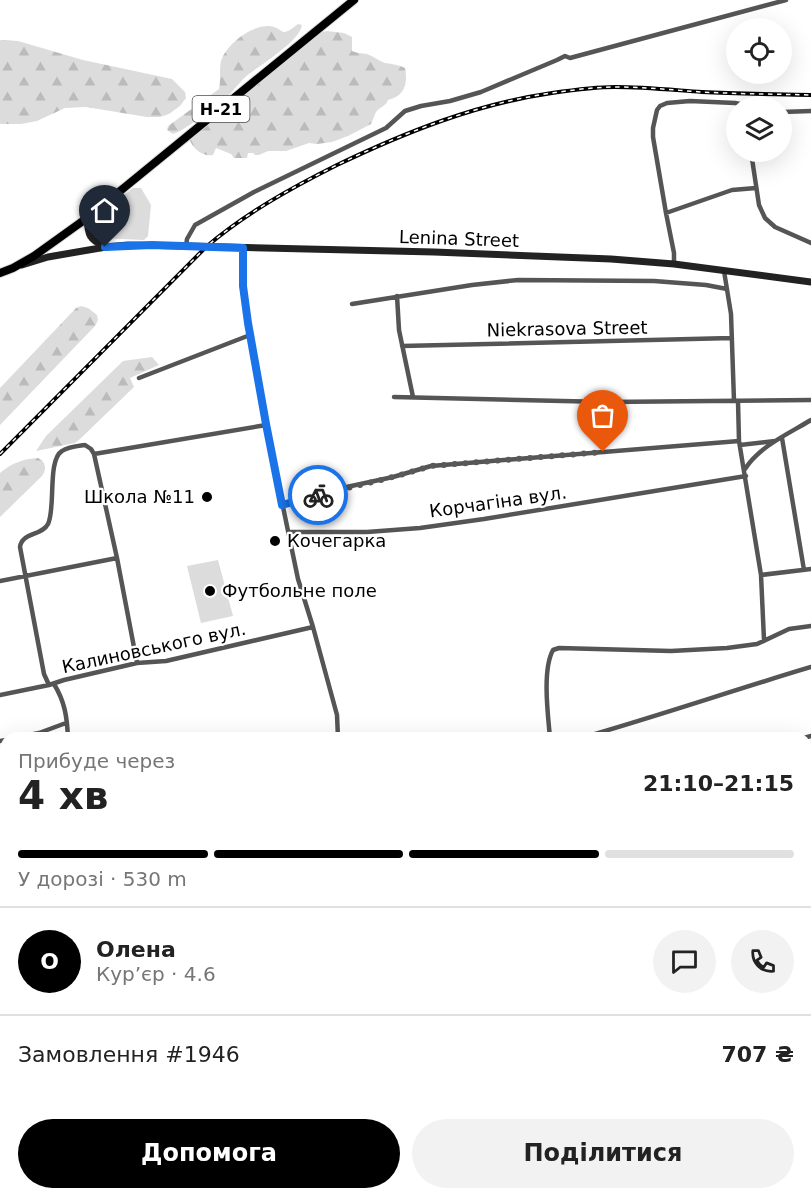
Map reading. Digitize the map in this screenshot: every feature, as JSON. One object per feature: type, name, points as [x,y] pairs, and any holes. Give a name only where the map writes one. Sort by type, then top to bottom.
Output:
[{"type":"main road","name":"Н-21","points":[[0,273],[13,268],[51,245],[87,218],[354,0]]},
{"type":"main road","points":[[87,218],[90,238],[105,247]]},
{"type":"main road","name":"Lenina Street","points":[[13,268],[48,257],[105,247],[186,246],[611,259],[674,264],[811,282]]},
{"type":"street","points":[[186,246],[187,239],[195,225],[254,192],[386,128],[405,111],[481,92],[565,56],[570,58],[786,0]]},
{"type":"street","points":[[674,264],[653,137],[655,117],[660,106],[667,103],[690,101],[726,103]]},
{"type":"street","points":[[792,112],[811,111]]},
{"type":"street","points":[[752,162],[761,212],[770,223],[786,233],[811,243]]},
{"type":"street","points":[[666,213],[732,190],[756,188]]},
{"type":"street","points":[[243,248],[243,286],[266,424],[292,554],[337,715],[338,732]]},
{"type":"street","points":[[724,271],[730,314],[740,443],[761,575],[764,640]]},
{"type":"street","points":[[352,304],[494,281],[518,280],[654,281],[727,289]]},
{"type":"street","points":[[397,296],[399,330],[413,397]]},
{"type":"street","points":[[139,378],[250,335]]},
{"type":"street","name":"Niekrasova Street","points":[[402,346],[732,338]]},
{"type":"street","points":[[394,397],[606,402],[811,400]]},
{"type":"street","points":[[745,469],[759,453],[811,420]]},
{"type":"street","points":[[94,454],[266,424]]},
{"type":"street","points":[[282,505],[431,466],[780,439]]},
{"type":"street","points":[[780,439],[804,570]]},
{"type":"street","points":[[67,732],[61,695],[44,674],[20,547],[24,538],[44,529],[48,524],[52,504],[53,468],[58,454],[62,451],[85,445],[94,454],[137,663]]},
{"type":"street","name":"Корчагіна вул.","points":[[289,532],[367,532],[420,528],[746,476]]},
{"type":"street","points":[[0,581],[117,558]]},
{"type":"street","points":[[761,575],[811,569]]},
{"type":"street","points":[[550,732],[547,692],[549,661],[553,650],[559,648],[671,651],[728,648],[757,644],[789,629],[811,626]]},
{"type":"street","name":"Калиновського вул.","points":[[0,695],[137,663],[166,661],[313,627]]},
{"type":"street","points":[[600,732],[811,667]]},
{"type":"street","points":[[42,732],[66,723]]},
{"type":"green space","points":[[298,24],[302,25],[295,38],[280,52],[246,76],[227,97],[212,105],[198,119],[180,131],[173,134],[167,130],[168,126],[219,89],[221,61],[228,49],[240,37],[262,27],[274,27],[284,32]]},
{"type":"green space","points":[[327,31],[344,33],[352,37],[352,51],[405,68],[406,79],[402,92],[388,100],[376,112],[371,124],[332,142],[309,143],[286,151],[268,151],[259,155],[248,153],[247,158],[234,158],[231,154],[216,148],[213,155],[205,155],[195,148],[189,138],[317,33]]},
{"type":"green space","points":[[0,40],[18,41],[83,60],[172,79],[185,92],[186,98],[180,106],[160,117],[86,107],[65,108],[37,121],[0,124]]},
{"type":"green space","points":[[133,188],[141,188],[151,205],[148,236],[144,240],[97,238],[90,222]]},
{"type":"green space","points":[[81,306],[97,315],[98,320],[95,326],[0,425],[0,388],[76,308]]},
{"type":"green space","points":[[152,357],[159,365],[130,378],[134,387],[80,439],[75,443],[36,451],[46,436],[123,361]]},
{"type":"green space","points":[[38,458],[45,466],[42,476],[0,517],[0,473],[18,462]]},
{"type":"green space","name":"Футбольне поле","points":[[218,560],[233,616],[201,623],[187,566]]},
{"type":"railway","points":[[0,454],[206,247],[269,202],[363,153],[469,112],[524,98],[568,91],[626,87],[716,93],[811,95]]},
{"type":"way so far","points":[[318,495],[431,466],[603,452]]},
{"type":"place","name":"Школа №11","points":[[207,497]]},
{"type":"place","name":"Кочегарка","points":[[275,541]]},
{"type":"place","name":"Футбольне поле","points":[[210,591]]},
{"type":"route","points":[[105,247],[152,245],[243,248],[243,286],[248,323],[282,505],[318,495]]}]
